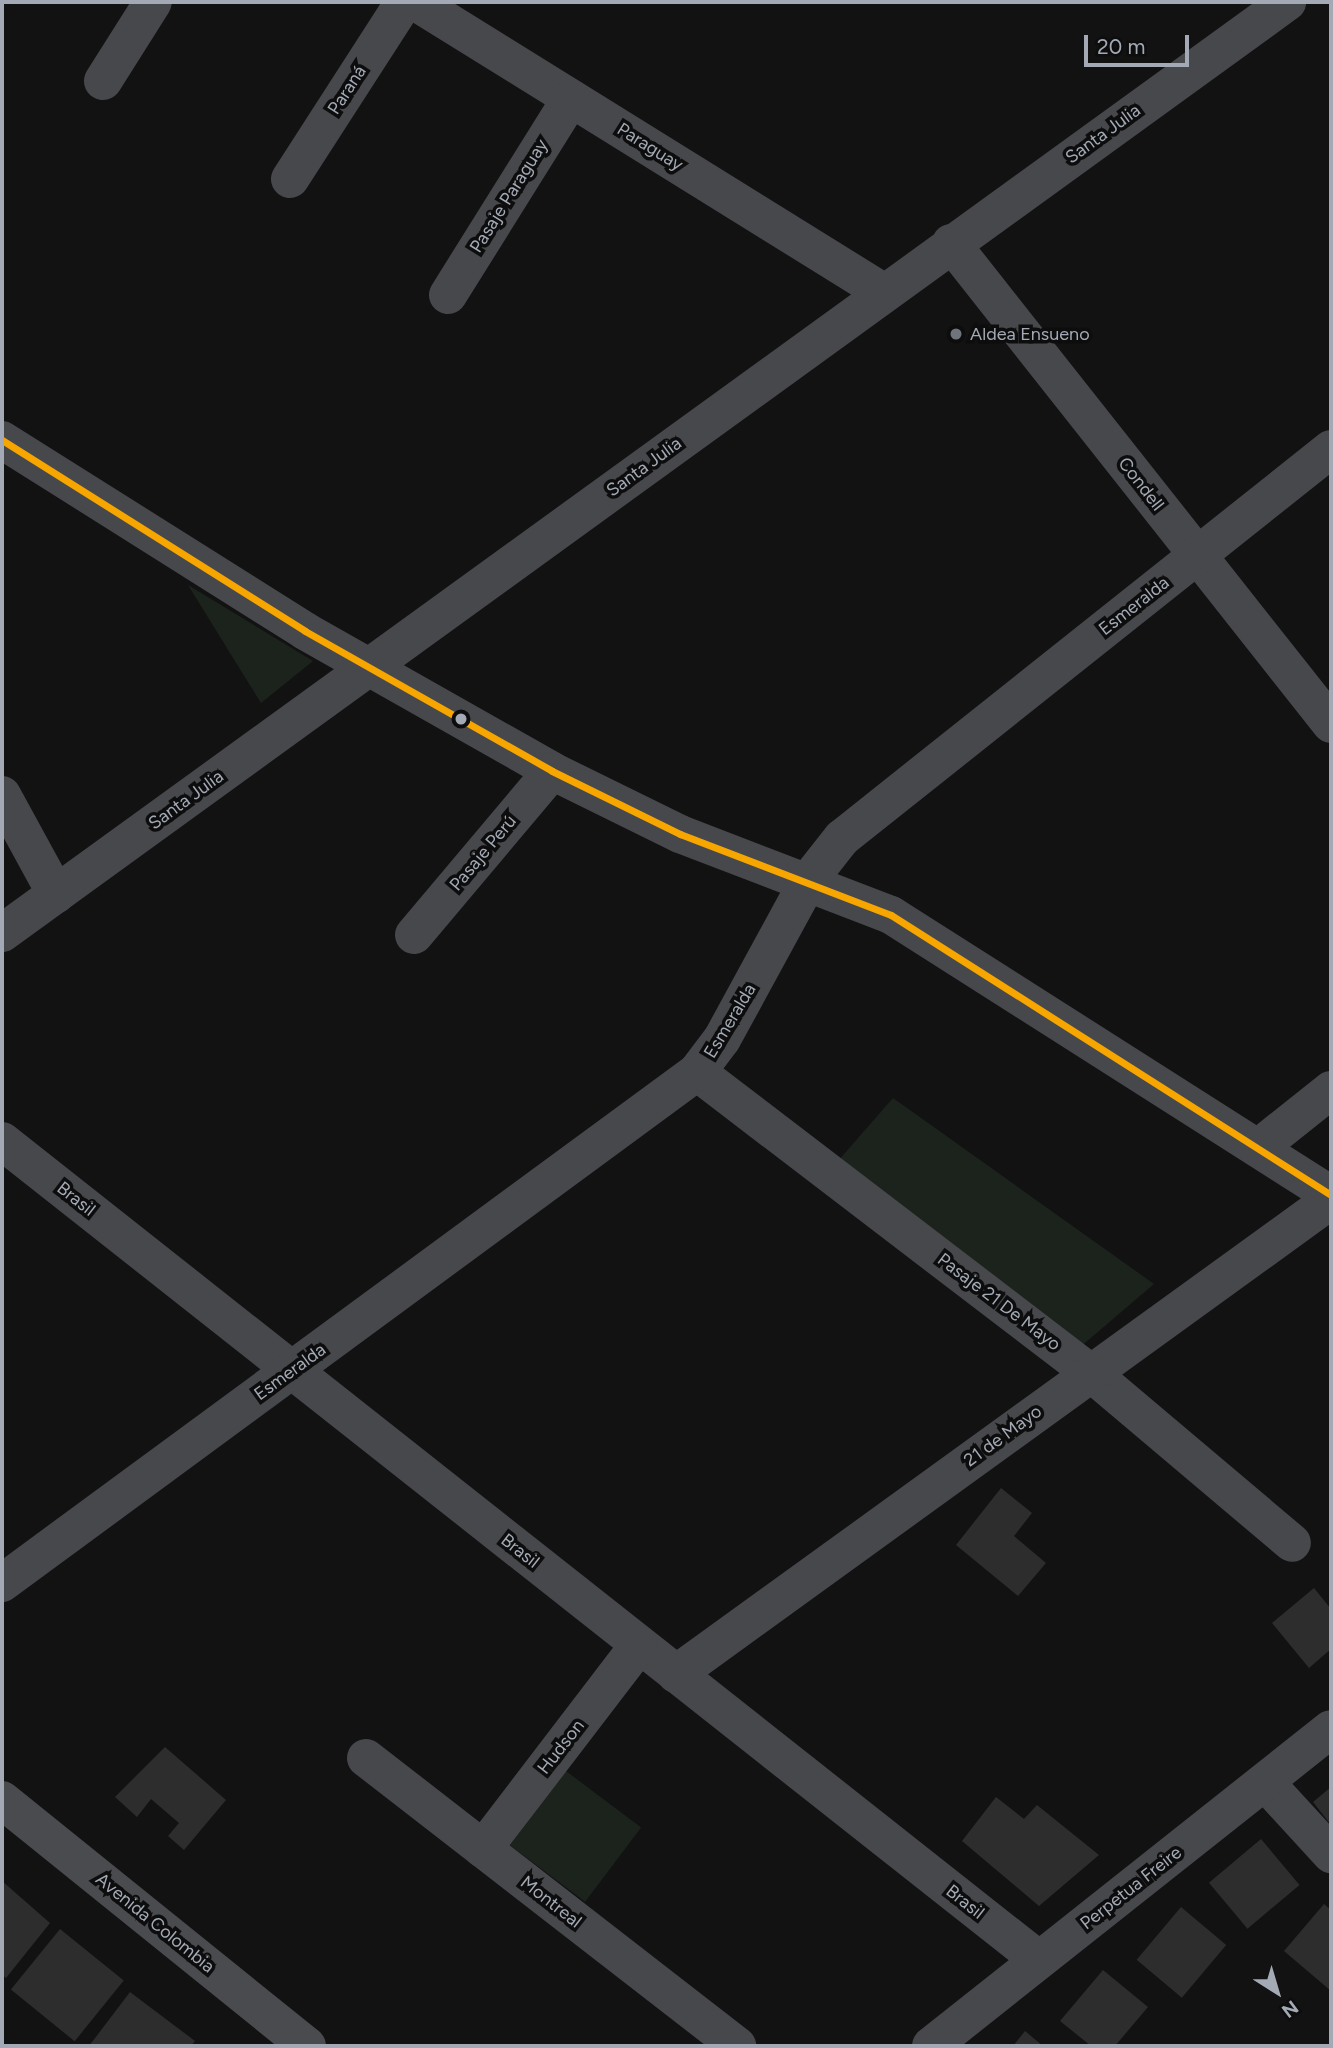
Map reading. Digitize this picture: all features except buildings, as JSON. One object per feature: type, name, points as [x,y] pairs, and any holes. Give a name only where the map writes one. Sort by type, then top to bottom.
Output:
[{"type":"main road","name":"Avenida Colombia","points":[[2,1800],[307,2046]]},
{"type":"street","points":[[103,81],[153,2]]},
{"type":"street","name":"Paraná","points":[[290,179],[404,2]]},
{"type":"street","name":"Paraguay","points":[[416,2],[883,292]]},
{"type":"street","name":"Santa Julia","points":[[2,933],[883,292],[1287,2]]},
{"type":"street","name":"Pasaje Paraguay","points":[[448,295],[571,98]]},
{"type":"street","name":"Condell","points":[[951,243],[1331,724]]},
{"type":"street","points":[[2,440],[369,667],[552,771],[680,835],[808,881],[926,934],[1331,1197]]},
{"type":"street","name":"Esmeralda","points":[[2,1583],[697,1072],[722,1039],[808,881],[842,838],[1331,449]]},
{"type":"street","name":"Pasaje Perú","points":[[414,935],[552,771]]},
{"type":"street","points":[[2,795],[56,894]]},
{"type":"street","name":"Pasaje 21 De Mayo","points":[[697,1072],[1091,1373],[1292,1543]]},
{"type":"street","points":[[1258,1148],[1331,1090]]},
{"type":"street","name":"Brasil","points":[[2,1141],[1039,1961]]},
{"type":"street","name":"21 de Mayo","points":[[676,1674],[1331,1197]]},
{"type":"street","name":"Hudson","points":[[483,1849],[639,1645]]},
{"type":"street","name":"Perpetua Freire","points":[[931,2046],[1331,1729]]},
{"type":"street","name":"Montreal","points":[[366,1758],[737,2046]]},
{"type":"street","points":[[1265,1782],[1331,1854]]},
{"type":"shaded area","points":[[188,585],[313,661],[261,703]]},
{"type":"shaded area","points":[[893,1098],[1154,1284],[1079,1348],[838,1161]]},
{"type":"shaded area","points":[[566,1771],[641,1828],[585,1902],[510,1845]]},
{"type":"transit line","points":[[2,440],[305,631],[552,771],[680,834],[891,915],[1331,1195]]},
{"type":"place","name":"Aldea Ensueno","points":[[956,334]]}]
